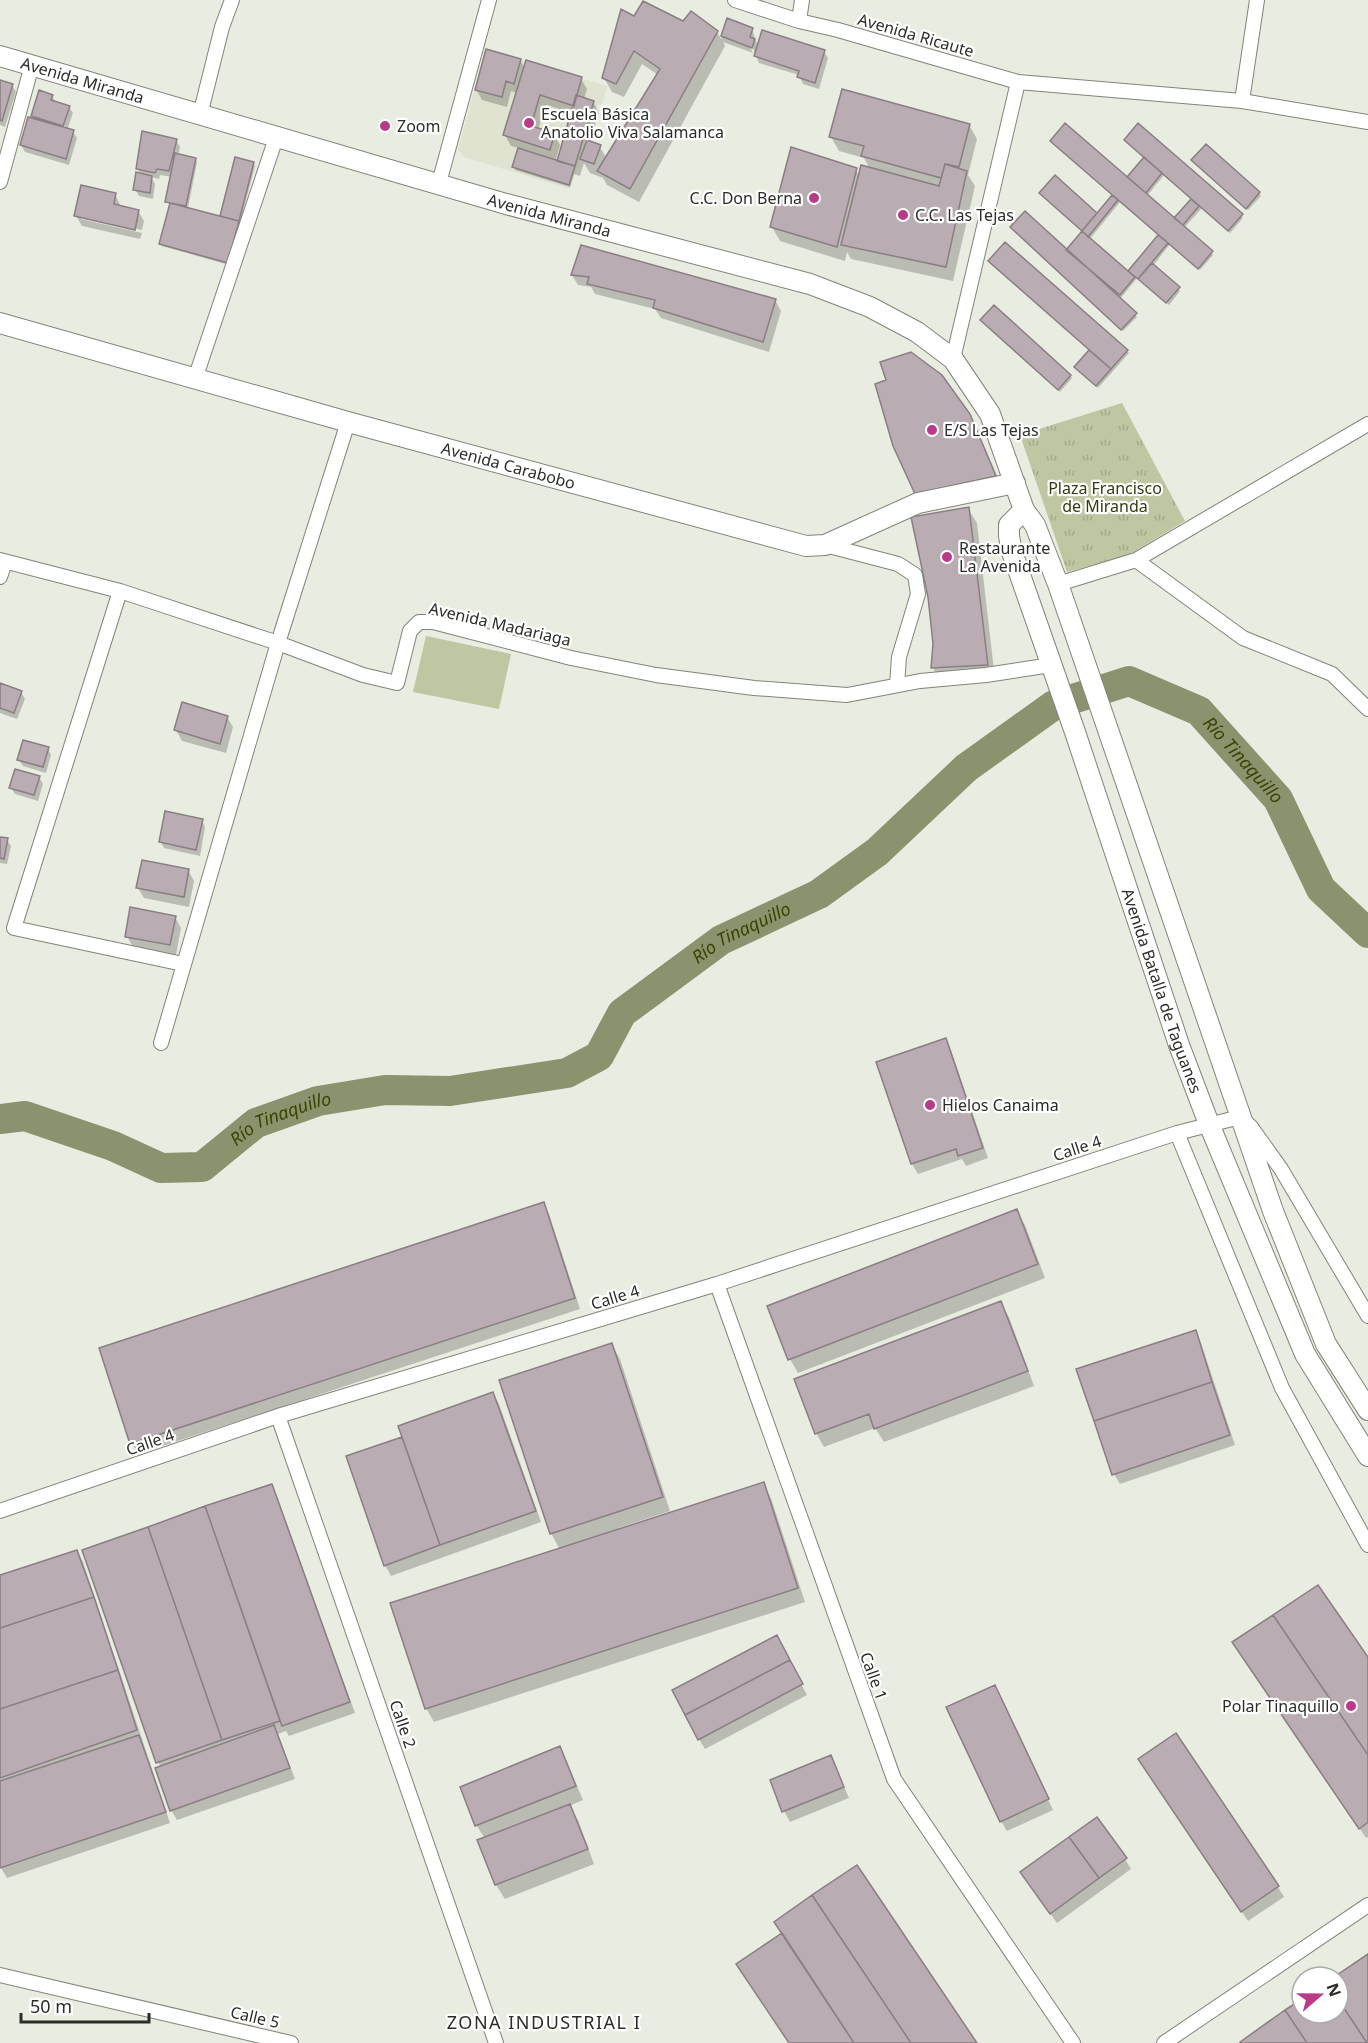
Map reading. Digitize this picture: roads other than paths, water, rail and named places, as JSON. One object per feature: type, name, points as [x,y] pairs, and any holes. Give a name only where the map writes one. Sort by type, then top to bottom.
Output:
[{"type":"street","points":[[200,115],[222,27],[232,0]]},
{"type":"street","points":[[439,183],[489,0]]},
{"type":"street","name":"Avenida Ricaute","points":[[735,0],[798,21],[838,30],[1018,82],[1242,101],[1368,122]]},
{"type":"street","points":[[798,21],[802,0]]},
{"type":"street","points":[[1242,101],[1257,0]]},
{"type":"street","name":"Avenida Miranda","points":[[0,56],[506,204],[810,284],[870,307],[917,332],[953,359],[990,414],[1015,483]]},
{"type":"street","points":[[0,182],[32,65]]},
{"type":"street","points":[[953,359],[1018,82]]},
{"type":"street","points":[[195,378],[276,138]]},
{"type":"street","name":"Avenida Carabobo","points":[[0,323],[348,422],[806,546],[825,545],[918,504],[1015,483]]},
{"type":"street","points":[[161,1043],[278,642],[348,422]]},
{"type":"street","points":[[1058,584],[1136,560],[1368,424]]},
{"type":"street","name":"Avenida Batalla de Taguanes","points":[[1015,483],[1024,510],[1035,525],[1086,663],[1273,1211],[1326,1344],[1368,1410]]},
{"type":"street","name":"Avenida Batalla de Taguanes","points":[[1024,510],[1009,525],[1009,536],[1016,562],[1076,732],[1179,1045],[1209,1124],[1305,1354],[1368,1456]]},
{"type":"street","points":[[825,545],[898,564],[915,575],[918,594],[899,657],[897,685]]},
{"type":"street","points":[[1136,560],[1243,638],[1332,674],[1368,709]]},
{"type":"street","points":[[0,577],[2,561]]},
{"type":"street","name":"Avenida Madariaga","points":[[2,561],[120,591],[278,642],[363,675],[397,683],[410,631],[419,622],[433,622],[571,658],[656,675],[754,688],[847,695],[897,685],[1053,671]]},
{"type":"street","points":[[120,591],[7,926],[183,964]]},
{"type":"street","points":[[1240,1117],[1251,1127],[1281,1169],[1368,1316]]},
{"type":"street","name":"Calle 4","points":[[0,1510],[278,1416],[717,1284],[1177,1133],[1240,1117]]},
{"type":"street","points":[[1177,1133],[1282,1388],[1368,1545]]},
{"type":"street","name":"Calle 1","points":[[717,1284],[894,1779],[1073,2043]]},
{"type":"street","name":"Calle 2","points":[[278,1416],[496,2043]]},
{"type":"street","points":[[1164,2043],[1368,1905]]},
{"type":"street","name":"Calle 5","points":[[0,1975],[291,2043]]},
{"type":"waterway","name":"Río Tinaquillo","points":[[0,1119],[25,1116],[113,1146],[161,1168],[202,1167],[256,1123],[318,1101],[385,1090],[450,1091],[567,1073],[599,1056],[622,1013],[721,940],[819,894],[877,852],[966,768],[1054,705],[1129,681],[1199,711],[1278,799],[1321,889],[1368,933]]},
{"type":"place","name":"Escuela Básica Anatolio Viva Salamanca","points":[[529,123]]},
{"type":"place","name":"Zoom","points":[[385,126]]},
{"type":"place","name":"C.C. Don Berna","points":[[814,198]]},
{"type":"place","name":"C.C. Las Tejas","points":[[903,215]]},
{"type":"place","name":"E/S Las Tejas","points":[[932,430]]},
{"type":"place","name":"Restaurante La Avenida","points":[[947,557]]},
{"type":"place","name":"Hielos Canaima","points":[[930,1105]]},
{"type":"place","name":"Polar Tinaquillo","points":[[1351,1706]]},
{"type":"district","name":"ZONA INDUSTRIAL I","points":[[544,2023]]},
{"type":"park label","name":"Plaza Francisco de Miranda","points":[[1105,497]]}]
